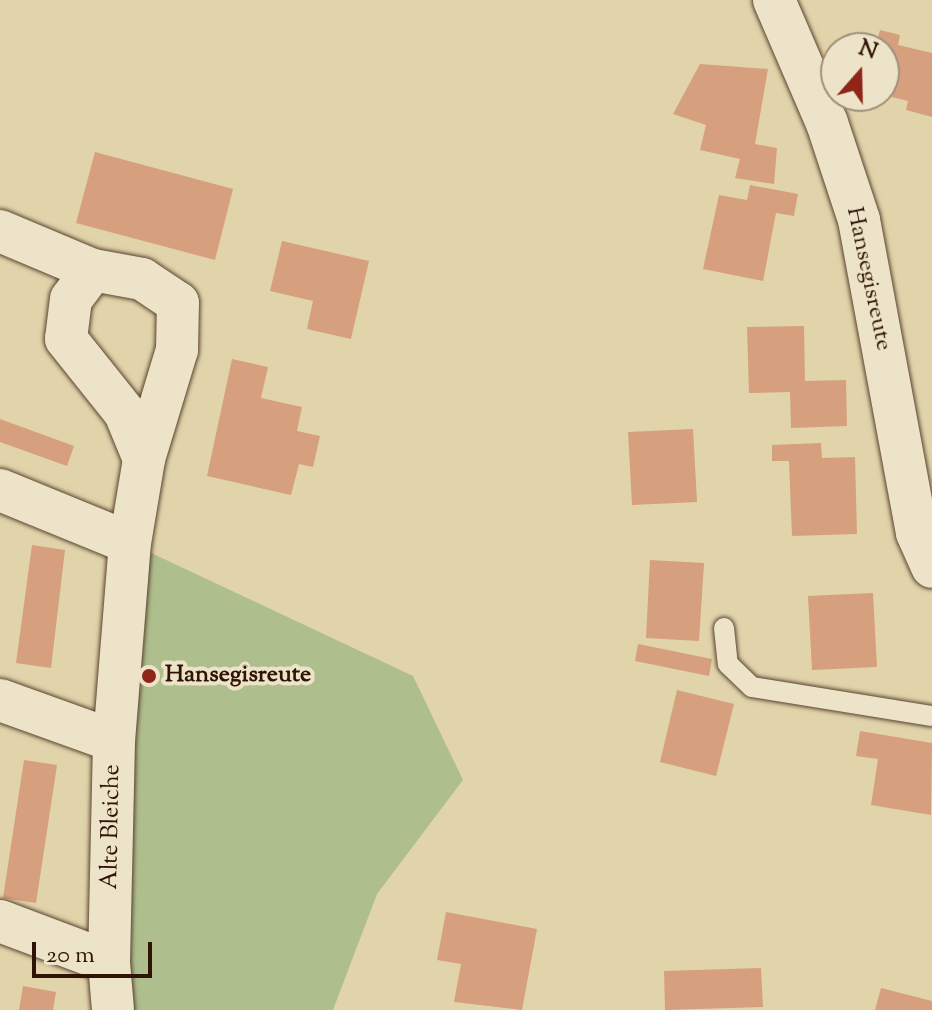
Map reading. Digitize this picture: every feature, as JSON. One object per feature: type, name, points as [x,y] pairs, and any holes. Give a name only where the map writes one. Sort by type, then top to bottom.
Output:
[{"type":"street","name":"Hansegisreute","points":[[774,0],[827,123],[859,220],[914,519],[932,567]]},
{"type":"street","name":"Alte Bleiche","points":[[0,231],[93,270],[142,279],[178,303],[177,350],[144,459],[130,543],[114,741],[109,962],[113,1010]]},
{"type":"street","points":[[93,270],[71,299],[66,339],[125,413],[144,459]]},
{"type":"street","points":[[0,490],[130,543]]},
{"type":"street","name":"Alte Bleiche","points":[[0,700],[114,741]]},
{"type":"street","points":[[0,921],[109,962]]},
{"type":"lane","points":[[724,628],[728,664],[752,687],[932,716]]},
{"type":"green space","points":[[130,543],[413,676],[463,780],[377,894],[333,1010],[113,1010]]},
{"type":"building","points":[[900,45],[932,53],[932,117],[906,110],[908,101],[900,99]]},
{"type":"building","points":[[700,64],[768,69],[755,144],[777,148],[774,184],[735,178],[740,159],[700,150],[706,125],[673,114]]},
{"type":"building","points":[[95,152],[233,189],[215,260],[76,223]]},
{"type":"building","points":[[750,185],[798,194],[794,216],[776,213],[763,281],[703,269],[719,195],[747,200]]},
{"type":"building","points":[[282,241],[369,261],[351,339],[307,329],[313,301],[270,291]]},
{"type":"building","points":[[804,326],[805,381],[846,380],[847,426],[791,428],[790,392],[749,393],[747,327]]},
{"type":"building","points":[[232,359],[268,367],[261,398],[302,407],[297,431],[320,436],[313,467],[299,464],[291,495],[207,476]]},
{"type":"building","points":[[0,419],[74,446],[67,466],[0,442]]},
{"type":"building","points":[[693,429],[697,502],[632,505],[628,432]]},
{"type":"building","points":[[821,443],[822,458],[855,457],[857,534],[792,536],[789,461],[772,461],[772,445]]},
{"type":"building","points":[[32,545],[65,550],[51,668],[16,663]]},
{"type":"building","points":[[650,560],[704,563],[699,641],[646,638]]},
{"type":"building","points":[[873,593],[877,667],[812,670],[808,596]]},
{"type":"building","points":[[638,644],[712,659],[709,676],[635,661]]},
{"type":"building","points":[[677,690],[734,704],[716,776],[660,762]]},
{"type":"building","points":[[860,731],[932,743],[931,815],[871,805],[878,759],[856,756]]},
{"type":"building","points":[[24,760],[57,765],[36,903],[3,898]]},
{"type":"building","points":[[446,912],[537,929],[522,1010],[454,1002],[461,964],[437,960]]},
{"type":"building","points":[[761,968],[763,1007],[665,1010],[664,971]]},
{"type":"building","points":[[23,986],[56,992],[53,1010],[19,1010]]},
{"type":"building","points":[[881,988],[932,1001],[932,1010],[875,1010]]},
{"type":"place","name":"Hansegisreute","points":[[149,676]]}]
